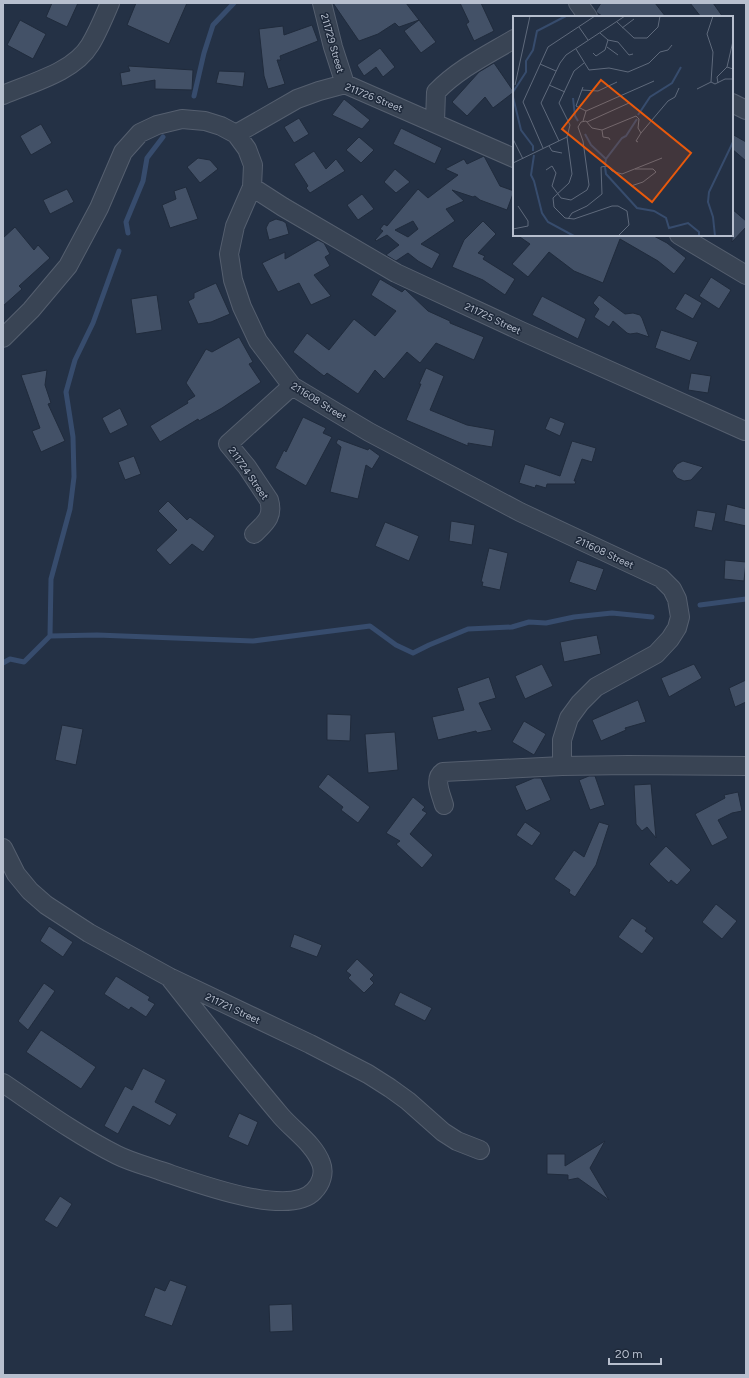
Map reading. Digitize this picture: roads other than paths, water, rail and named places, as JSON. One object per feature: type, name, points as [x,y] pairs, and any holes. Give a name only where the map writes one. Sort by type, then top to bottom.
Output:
[{"type":"street","points":[[3,95],[66,68],[79,59],[90,46],[110,3]]},
{"type":"street","name":"211729 Street","points":[[322,3],[333,47],[345,84]]},
{"type":"street","points":[[578,3],[587,16]]},
{"type":"street","points":[[435,122],[436,92],[446,82],[470,64],[513,40]]},
{"type":"street","name":"211726 Street","points":[[236,134],[298,99],[319,90],[345,84],[435,122],[513,158]]},
{"type":"street","points":[[733,104],[746,110]]},
{"type":"street","name":"211608 Street","points":[[3,338],[35,305],[68,266],[99,208],[123,152],[140,133],[157,125],[182,119],[204,121],[221,126],[236,134],[247,149],[253,165],[252,187],[235,226],[229,254],[233,280],[242,307],[258,341],[292,386],[369,432],[520,512],[661,578],[672,589],[677,599],[680,617],[674,634],[656,654],[602,684],[588,694],[580,703],[569,718],[562,740],[562,766]]},
{"type":"street","name":"211725 Street","points":[[252,187],[283,207],[396,273],[521,331],[745,431]]},
{"type":"street","points":[[681,236],[746,275]]},
{"type":"street","name":"211724 Street","points":[[254,534],[266,522],[271,514],[271,506],[269,500],[244,462],[228,444],[292,386]]},
{"type":"street","points":[[444,804],[437,780],[443,772],[562,766],[746,766]]},
{"type":"street","name":"211721 Street","points":[[3,848],[16,874],[30,891],[46,905],[89,933],[169,977],[310,1044],[368,1074],[408,1101],[443,1132],[457,1141],[480,1150]]},
{"type":"street","points":[[3,1083],[56,1120],[118,1156],[214,1189],[260,1200],[292,1200],[310,1196],[319,1185],[322,1176],[322,1164],[314,1151],[283,1118],[245,1073],[169,977]]},
{"type":"waterway","points":[[194,96],[204,53],[213,25],[234,3]]},
{"type":"waterway","points":[[128,233],[126,222],[143,181],[147,158],[163,137]]},
{"type":"waterway","points":[[50,636],[51,579],[70,509],[74,477],[73,437],[66,392],[75,360],[93,323],[119,251]]},
{"type":"waterway","points":[[700,605],[746,599]]},
{"type":"waterway","points":[[3,663],[10,659],[24,662],[50,636],[97,635],[253,641],[370,626],[396,645],[413,653],[468,629],[512,627],[529,622],[546,623],[574,617],[612,613],[652,617]]}]
